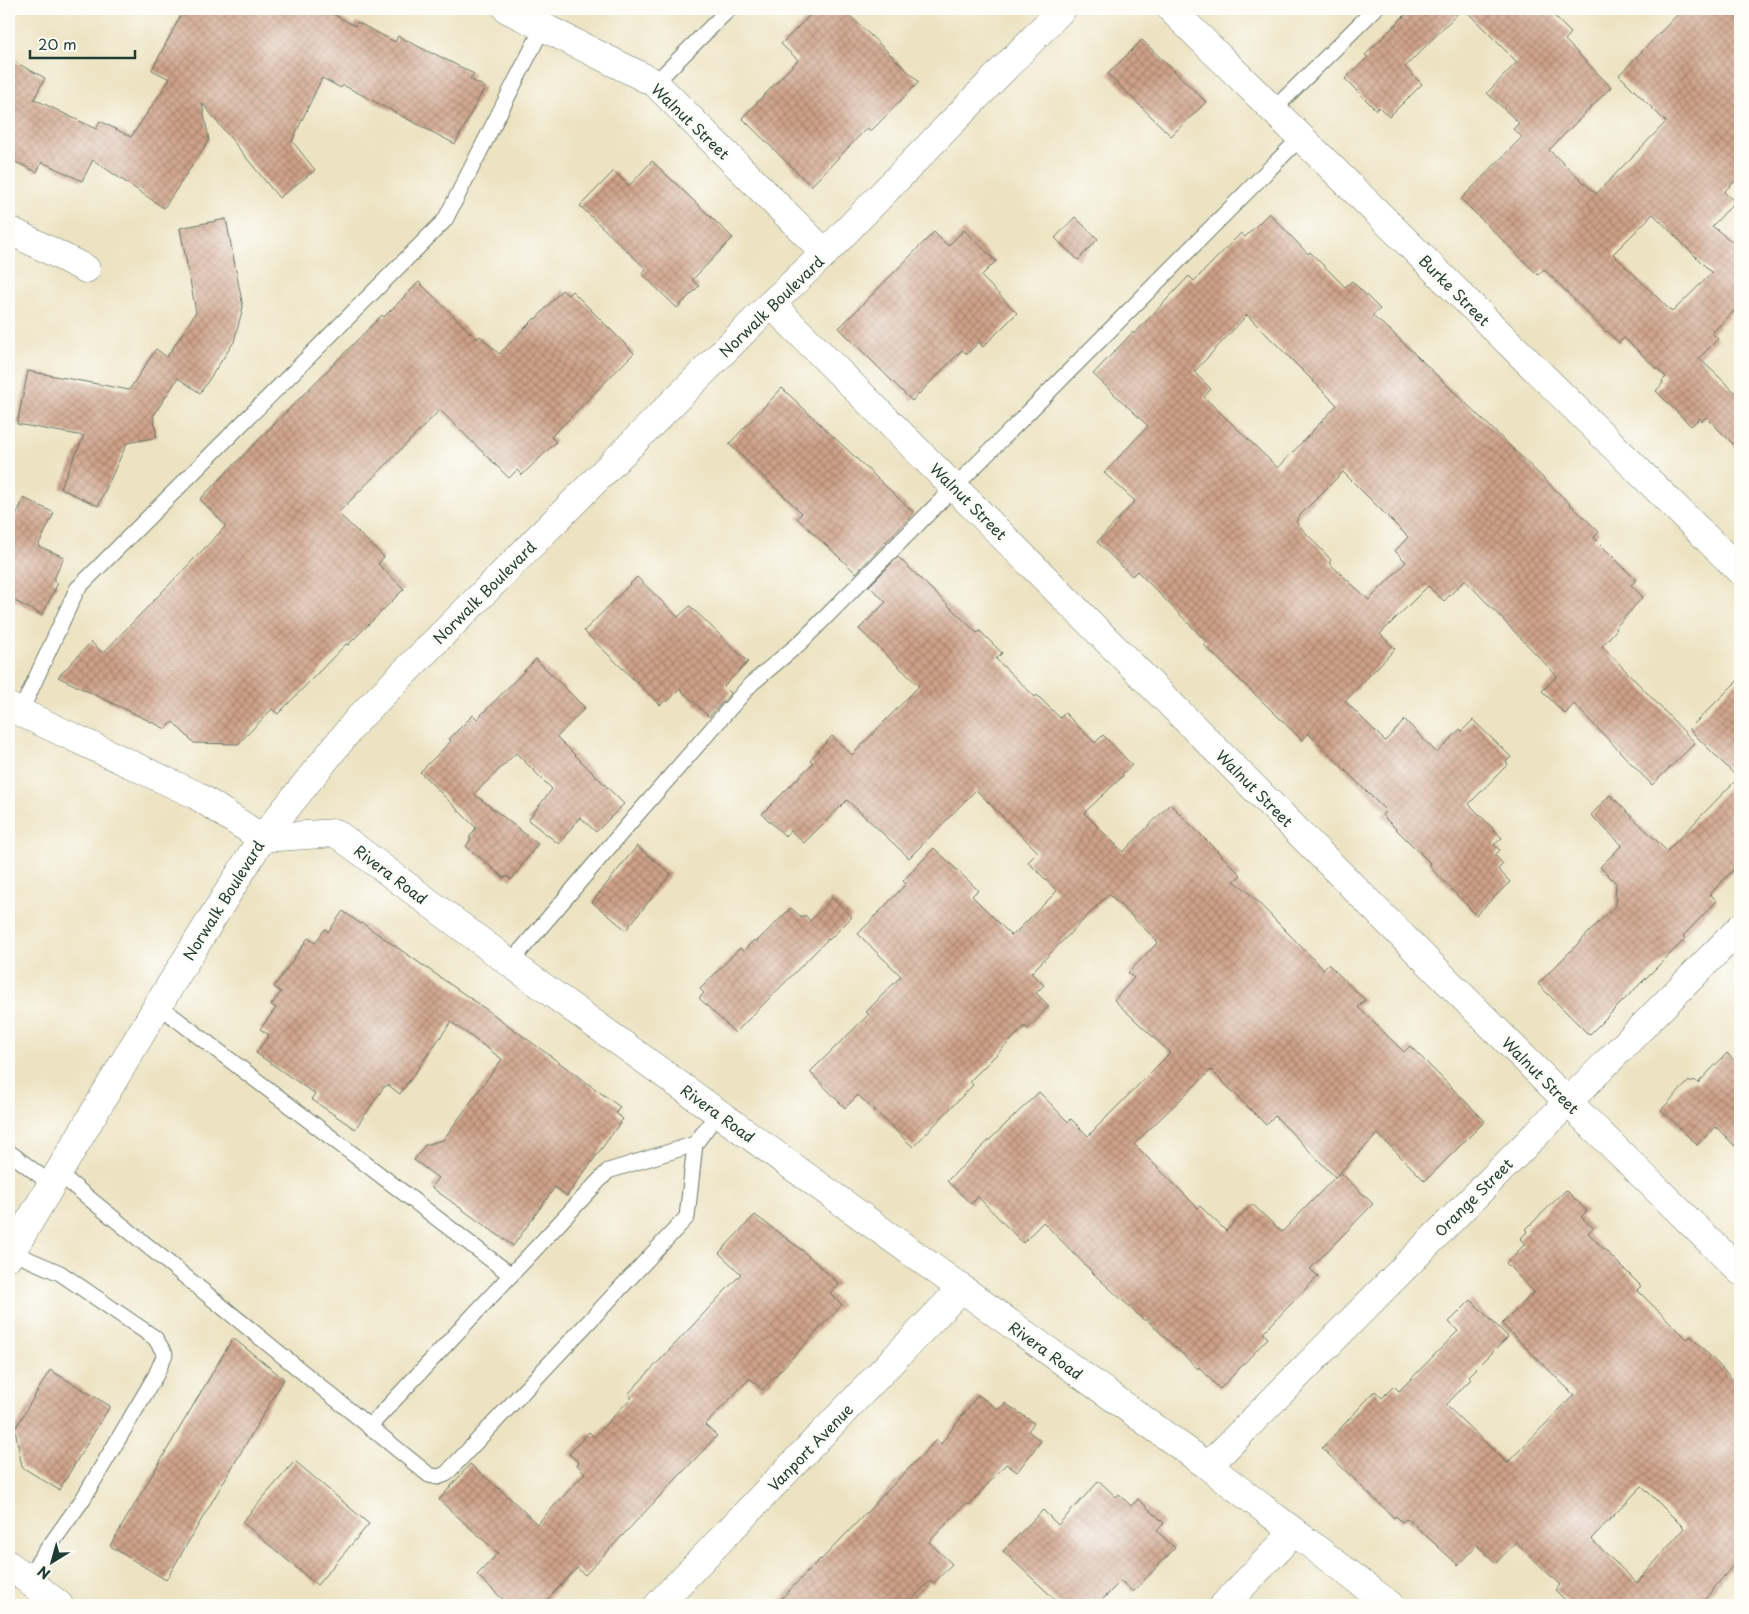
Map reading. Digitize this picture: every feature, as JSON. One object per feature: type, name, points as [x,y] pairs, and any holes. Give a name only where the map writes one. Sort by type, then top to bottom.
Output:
[{"type":"street","name":"Walnut Street","points":[[507,9],[655,83],[825,253]]},
{"type":"street","name":"Norwalk Boulevard","points":[[9,1253],[158,1005],[262,838],[358,719],[771,304],[825,253],[1062,9]]},
{"type":"street","name":"Burke Street","points":[[1170,9],[1740,571]]},
{"type":"street","points":[[9,230],[86,269]]},
{"type":"street","name":"Walnut Street","points":[[771,304],[1567,1102],[1740,1271]]},
{"type":"street","points":[[14,710],[196,795],[262,838]]},
{"type":"street","name":"Rivera Road","points":[[262,838],[336,833],[510,963],[1208,1466],[1390,1605]]},
{"type":"street","name":"Orange Street","points":[[1208,1466],[1740,928]]},
{"type":"street","name":"Vanport Avenue","points":[[658,1605],[961,1289]]},
{"type":"street","points":[[1224,1605],[1294,1532]]},
{"type":"street","points":[[17,1572],[59,1605]]},
{"type":"lane","points":[[655,83],[729,9]]},
{"type":"lane","points":[[1273,110],[1375,9]]},
{"type":"lane","points":[[14,710],[77,588],[445,220],[543,27]]},
{"type":"lane","points":[[510,963],[751,684],[801,642],[1301,137]]},
{"type":"lane","points":[[158,1005],[511,1275]]},
{"type":"lane","points":[[9,1152],[55,1178],[428,1476],[438,1477],[446,1474],[687,1217],[695,1144],[718,1113]]},
{"type":"lane","points":[[369,1427],[608,1171],[695,1144]]},
{"type":"lane","points":[[9,1253],[60,1273],[155,1338],[165,1354],[156,1376],[83,1499],[17,1572]]},
{"type":"building","points":[[184,9],[324,9],[355,26],[357,22],[395,42],[398,36],[474,74],[470,79],[485,87],[455,144],[343,85],[341,88],[322,78],[292,141],[315,170],[279,198],[202,103],[209,140],[164,208],[93,160],[82,181],[42,162],[37,172],[9,159],[9,59],[45,78],[34,99],[96,129],[100,121],[131,137],[170,79],[152,70]]},
{"type":"building","points":[[816,9],[843,9],[919,82],[871,131],[867,128],[811,186],[742,118],[798,60],[781,44]]},
{"type":"building","points":[[1411,9],[1462,9],[1405,67],[1422,84],[1389,117],[1379,107],[1376,110],[1345,79],[1368,57],[1365,55]]},
{"type":"building","points":[[1464,9],[1547,9],[1571,33],[1565,40],[1611,87],[1549,150],[1596,194],[1666,122],[1619,75],[1683,9],[1728,9],[1740,22],[1740,176],[1724,192],[1735,202],[1712,226],[1740,246],[1740,305],[1712,333],[1718,339],[1699,358],[1740,397],[1740,451],[1706,417],[1702,421],[1700,418],[1691,426],[1656,391],[1666,377],[1624,338],[1619,343],[1606,332],[1544,269],[1538,275],[1461,199],[1522,137],[1513,129],[1519,123],[1487,93],[1517,62]],"holes":[[[1653,214],[1712,273],[1672,312],[1613,254]]]},
{"type":"building","points":[[1142,40],[1206,102],[1171,136],[1108,74]]},
{"type":"building","points":[[652,161],[733,238],[692,280],[699,286],[677,308],[642,274],[646,269],[580,206],[614,171],[629,186]]},
{"type":"building","points":[[1269,213],[1308,254],[1310,252],[1345,287],[1352,281],[1380,309],[1372,316],[1390,330],[1599,532],[1594,538],[1636,580],[1631,585],[1643,597],[1615,628],[1617,629],[1602,646],[1695,743],[1652,785],[1574,704],[1565,714],[1542,691],[1557,676],[1465,580],[1444,601],[1428,586],[1380,634],[1395,649],[1345,701],[1385,741],[1405,720],[1437,753],[1460,729],[1462,731],[1473,720],[1511,757],[1506,762],[1508,764],[1469,804],[1502,838],[1494,845],[1500,850],[1495,855],[1503,864],[1498,869],[1510,882],[1476,915],[1429,866],[1431,864],[1382,815],[1386,811],[1308,733],[1302,740],[1204,645],[1207,642],[1137,571],[1132,576],[1097,542],[1135,501],[1104,473],[1148,426],[1093,374],[1189,276],[1194,281],[1241,233],[1245,237]],"holes":[[[1247,315],[1337,405],[1278,468],[1204,397],[1211,389],[1194,372]],[[1343,472],[1408,537],[1395,551],[1406,562],[1369,600],[1329,563],[1331,560],[1296,522],[1297,518]]]},
{"type":"building","points":[[1075,217],[1098,239],[1078,260],[1055,238]]},
{"type":"building","points":[[226,219],[243,307],[234,342],[200,393],[178,378],[153,416],[157,437],[127,443],[98,506],[60,488],[84,436],[17,424],[28,371],[129,390],[156,349],[167,357],[196,312],[180,228]]},
{"type":"building","points":[[964,230],[996,261],[981,276],[1017,313],[983,347],[979,342],[967,354],[962,350],[912,401],[839,328],[934,232],[948,246]]},
{"type":"building","points":[[419,282],[477,339],[480,336],[499,354],[536,319],[562,290],[568,295],[572,291],[634,353],[551,437],[556,442],[522,475],[517,470],[509,478],[440,410],[338,513],[384,557],[378,564],[404,589],[348,645],[346,644],[278,714],[272,709],[238,744],[194,743],[173,722],[166,729],[58,677],[91,642],[103,653],[226,526],[200,499],[382,315],[384,317]]},
{"type":"building","points":[[782,388],[914,513],[856,573],[797,518],[802,513],[729,444]]},
{"type":"building","points":[[24,498],[54,513],[38,546],[64,557],[53,581],[58,583],[42,615],[13,600],[9,609],[9,531]]},
{"type":"building","points":[[898,557],[977,633],[980,631],[1002,653],[996,659],[1035,697],[1037,695],[1060,718],[1065,713],[1095,743],[1103,735],[1132,765],[1084,813],[1123,852],[1170,804],[1241,875],[1234,881],[1245,889],[1323,969],[1328,964],[1365,1000],[1358,1007],[1404,1052],[1410,1046],[1485,1121],[1425,1181],[1378,1134],[1340,1172],[1373,1204],[1310,1269],[1318,1276],[1263,1333],[1268,1338],[1220,1389],[1199,1367],[1198,1369],[1146,1319],[1145,1321],[1097,1277],[1043,1222],[1023,1243],[978,1197],[971,1204],[947,1181],[1039,1092],[1068,1122],[1071,1119],[1088,1136],[1170,1053],[1114,1000],[1134,978],[1128,973],[1158,942],[1109,894],[1031,973],[1044,985],[1036,993],[1049,1006],[1028,1029],[1025,1026],[970,1081],[973,1085],[913,1147],[858,1095],[845,1108],[810,1072],[869,1014],[866,1012],[901,976],[858,934],[906,884],[903,881],[934,848],[978,890],[972,896],[1012,936],[1057,891],[1028,862],[1038,852],[976,790],[909,858],[847,800],[804,843],[791,831],[785,836],[762,814],[813,763],[810,760],[832,736],[852,755],[919,686],[859,629],[886,602],[869,586]],"holes":[[[1211,1070],[1266,1125],[1275,1116],[1335,1177],[1340,1172],[1282,1232],[1252,1204],[1226,1231],[1200,1206],[1198,1208],[1134,1144]]]},
{"type":"building","points":[[637,577],[678,617],[690,606],[748,662],[724,686],[731,693],[709,717],[680,689],[667,702],[666,700],[660,705],[584,631]]},
{"type":"building","points":[[536,659],[585,708],[557,737],[624,804],[596,832],[580,817],[559,844],[528,820],[552,789],[516,753],[474,794],[538,844],[511,880],[506,876],[504,878],[466,846],[476,828],[420,772],[451,741],[449,739],[473,715],[477,719]]},
{"type":"building","points":[[1740,678],[1740,863],[1710,894],[1717,901],[1683,936],[1685,939],[1589,1035],[1538,984],[1615,906],[1616,883],[1600,867],[1622,845],[1591,815],[1610,795],[1667,851],[1738,778],[1689,729]]},
{"type":"building","points":[[637,846],[671,874],[626,930],[592,902]]},
{"type":"building","points":[[832,898],[852,917],[735,1033],[699,998],[704,993],[700,989],[740,948],[743,951],[754,940],[756,942],[791,908],[802,918],[805,915],[810,921]]},
{"type":"building","points":[[343,911],[490,1012],[620,1107],[616,1113],[623,1119],[567,1196],[555,1187],[513,1246],[431,1187],[438,1178],[414,1160],[425,1145],[443,1140],[502,1059],[451,1022],[400,1094],[388,1085],[384,1087],[355,1129],[311,1099],[315,1094],[256,1053],[269,1035],[260,1029],[276,1008],[271,1005],[281,992],[274,987],[308,938],[315,943],[325,929],[328,932]]},
{"type":"building","points":[[1727,1053],[1740,1067],[1740,1151],[1716,1127],[1697,1145],[1661,1110],[1689,1081],[1691,1083],[1694,1080],[1698,1083]]},
{"type":"building","points":[[1566,1190],[1587,1211],[1581,1217],[1593,1228],[1588,1233],[1641,1286],[1637,1290],[1687,1339],[1691,1336],[1740,1387],[1740,1557],[1700,1605],[1570,1605],[1555,1590],[1560,1585],[1516,1542],[1496,1563],[1477,1545],[1458,1565],[1407,1518],[1402,1522],[1396,1516],[1394,1518],[1322,1448],[1375,1391],[1382,1398],[1394,1386],[1399,1391],[1458,1331],[1449,1322],[1471,1300],[1508,1337],[1469,1376],[1471,1379],[1446,1405],[1507,1463],[1574,1395],[1502,1324],[1534,1292],[1506,1263],[1525,1244],[1520,1239],[1528,1231],[1526,1229]],"holes":[[[1642,1486],[1684,1528],[1637,1583],[1591,1539]]]},
{"type":"building","points":[[755,1215],[803,1251],[839,1284],[830,1293],[842,1305],[762,1390],[750,1378],[705,1425],[717,1436],[585,1575],[577,1568],[542,1605],[509,1605],[477,1575],[498,1553],[439,1500],[470,1464],[537,1524],[585,1473],[577,1465],[579,1463],[569,1454],[589,1432],[594,1437],[632,1397],[628,1394],[741,1274],[719,1253]]},
{"type":"building","points":[[233,1338],[284,1379],[166,1580],[110,1546]]},
{"type":"building","points":[[50,1370],[110,1406],[59,1490],[22,1467],[15,1429]]},
{"type":"building","points":[[978,1395],[999,1410],[1005,1403],[1034,1423],[1028,1431],[1041,1441],[1017,1472],[1006,1464],[969,1505],[966,1503],[929,1542],[952,1564],[933,1584],[930,1581],[907,1605],[775,1605],[936,1440],[941,1444]]},
{"type":"building","points":[[295,1461],[369,1524],[317,1585],[242,1522]]},
{"type":"building","points":[[1099,1481],[1116,1497],[1119,1494],[1131,1506],[1138,1499],[1164,1523],[1157,1531],[1175,1548],[1133,1592],[1121,1581],[1097,1605],[1061,1605],[1003,1551],[1043,1510],[1058,1525]]}]
